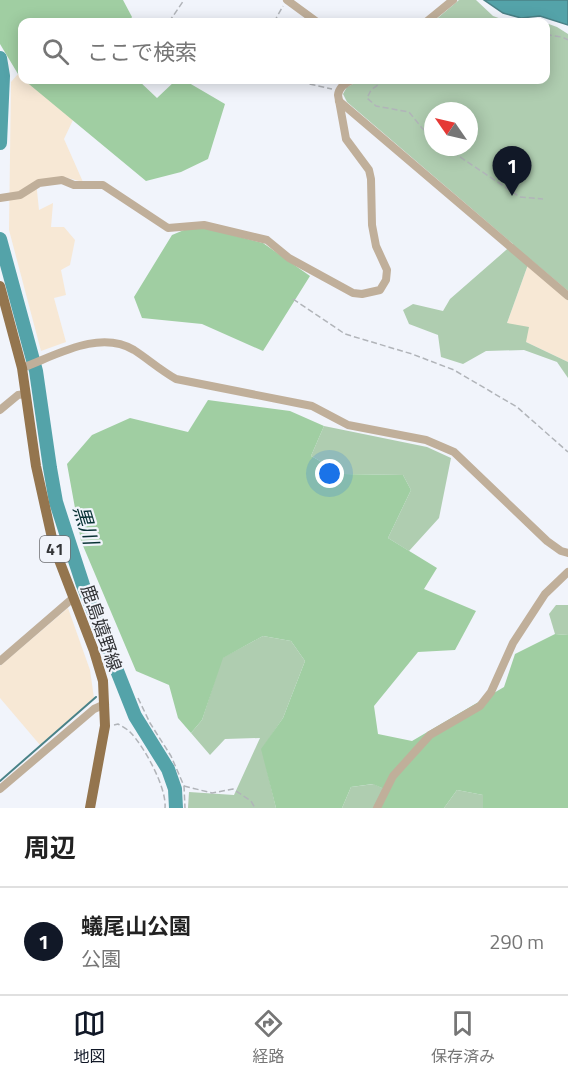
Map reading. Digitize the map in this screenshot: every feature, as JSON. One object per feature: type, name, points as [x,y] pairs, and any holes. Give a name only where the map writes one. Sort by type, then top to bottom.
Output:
[{"type":"main road","name":"鹿島嬉野線","points":[[0,286],[22,368],[44,506],[54,547],[94,651],[103,681],[105,726],[90,808]]},
{"type":"street","points":[[286,0],[311,18]]},
{"type":"street","points":[[431,18],[453,0]]},
{"type":"street","points":[[4,198],[20,195],[39,183],[62,180],[74,185],[103,185],[168,228],[204,225],[267,240],[289,258],[353,292],[362,294],[380,291],[386,280],[387,270],[376,246],[372,225],[369,170],[346,140],[338,95],[344,84]]},
{"type":"street","points":[[338,95],[568,296]]},
{"type":"street","points":[[22,368],[88,344],[106,342],[120,344],[134,350],[176,379],[312,406],[348,425],[426,440],[454,452],[547,541],[561,552],[568,553]]},
{"type":"street","points":[[0,410],[18,394],[25,393]]},
{"type":"street","points":[[377,808],[393,776],[430,735],[480,706],[491,692],[513,643],[545,594],[568,572]]},
{"type":"street","points":[[0,661],[73,598]]},
{"type":"street","points":[[0,789],[94,709],[105,704]]},
{"type":"path","points":[[172,18],[184,0]]},
{"type":"path","points":[[276,18],[286,0]]},
{"type":"path","points":[[550,36],[563,36],[568,40]]},
{"type":"path","points":[[304,84],[338,95]]},
{"type":"path","points":[[379,84],[371,90],[367,99],[376,106],[409,112],[424,130]]},
{"type":"path","points":[[458,156],[520,197],[543,199]]},
{"type":"path","points":[[293,299],[345,334],[412,354],[454,370],[517,407],[568,452]]},
{"type":"path","points":[[138,698],[150,723],[171,756],[184,786],[185,808]]},
{"type":"path","points":[[105,726],[118,724],[130,732],[158,776],[166,802],[165,808]]},
{"type":"path","points":[[184,786],[212,793],[233,789],[251,801],[255,808]]},
{"type":"shaded area","points":[[18,74],[18,84],[30,84],[73,120],[64,139],[83,182],[64,177],[36,181],[39,210],[53,203],[51,227],[64,227],[75,240],[70,265],[61,270],[66,295],[54,298],[66,342],[41,351],[9,230],[11,82]]},
{"type":"shaded area","points":[[530,259],[568,291],[568,362],[526,342],[507,323]]},
{"type":"shaded area","points":[[68,608],[90,670],[94,698],[40,745],[0,698],[0,666]]},
{"type":"green space","points":[[0,0],[123,0],[132,17],[18,18],[18,74],[0,44]]},
{"type":"green space","points":[[459,0],[476,0],[493,16],[499,18],[438,18]]},
{"type":"green space","points":[[550,24],[568,34],[568,291],[530,259],[507,323],[529,327],[526,342],[568,362],[568,378],[557,362],[524,350],[486,351],[463,364],[441,357],[438,335],[409,324],[403,310],[413,304],[443,311],[450,299],[513,244],[347,102],[343,94],[347,87],[353,84],[550,84]]},
{"type":"green space","points":[[29,84],[142,84],[157,98],[172,84],[191,84],[225,104],[208,159],[181,172],[146,181]]},
{"type":"green space","points":[[205,228],[263,243],[310,276],[263,351],[202,324],[142,318],[134,297],[172,235],[184,230]]},
{"type":"green space","points":[[208,400],[290,411],[324,426],[311,456],[344,474],[403,475],[411,490],[388,538],[437,568],[424,589],[476,611],[455,650],[418,652],[374,706],[378,734],[412,741],[504,687],[515,654],[555,634],[568,635],[568,808],[483,808],[483,795],[457,790],[444,808],[374,808],[384,789],[373,784],[351,787],[342,808],[276,808],[261,749],[283,718],[305,661],[291,641],[263,636],[223,658],[202,720],[191,733],[178,718],[169,685],[136,671],[81,541],[67,464],[92,435],[130,418],[188,432]]},
{"type":"green space","points":[[324,426],[427,447],[451,458],[439,518],[409,551],[388,538],[411,490],[403,475],[344,474],[311,456]]},
{"type":"green space","points":[[556,605],[568,605],[568,635],[555,634],[549,614]]},
{"type":"green space","points":[[263,636],[291,641],[305,661],[283,718],[262,749],[276,808],[188,808],[189,792],[234,795],[260,738],[225,739],[210,755],[191,733],[202,720],[222,658]]},
{"type":"green space","points":[[374,784],[384,789],[374,808],[342,808],[351,787]]},
{"type":"green space","points":[[457,790],[483,795],[483,808],[444,808]]},
{"type":"water","points":[[484,0],[568,0],[568,25],[540,16],[521,18],[503,13]]},
{"type":"waterway","name":"黒川","points":[[0,58],[3,76],[0,143]]},
{"type":"waterway","name":"黒川","points":[[0,239],[36,371],[56,502],[83,585],[135,716],[168,769],[175,789],[176,808]]},
{"type":"waterway","points":[[0,781],[96,697]]},
{"type":"place","name":"蟻尾山公園","points":[[512,196]]}]
